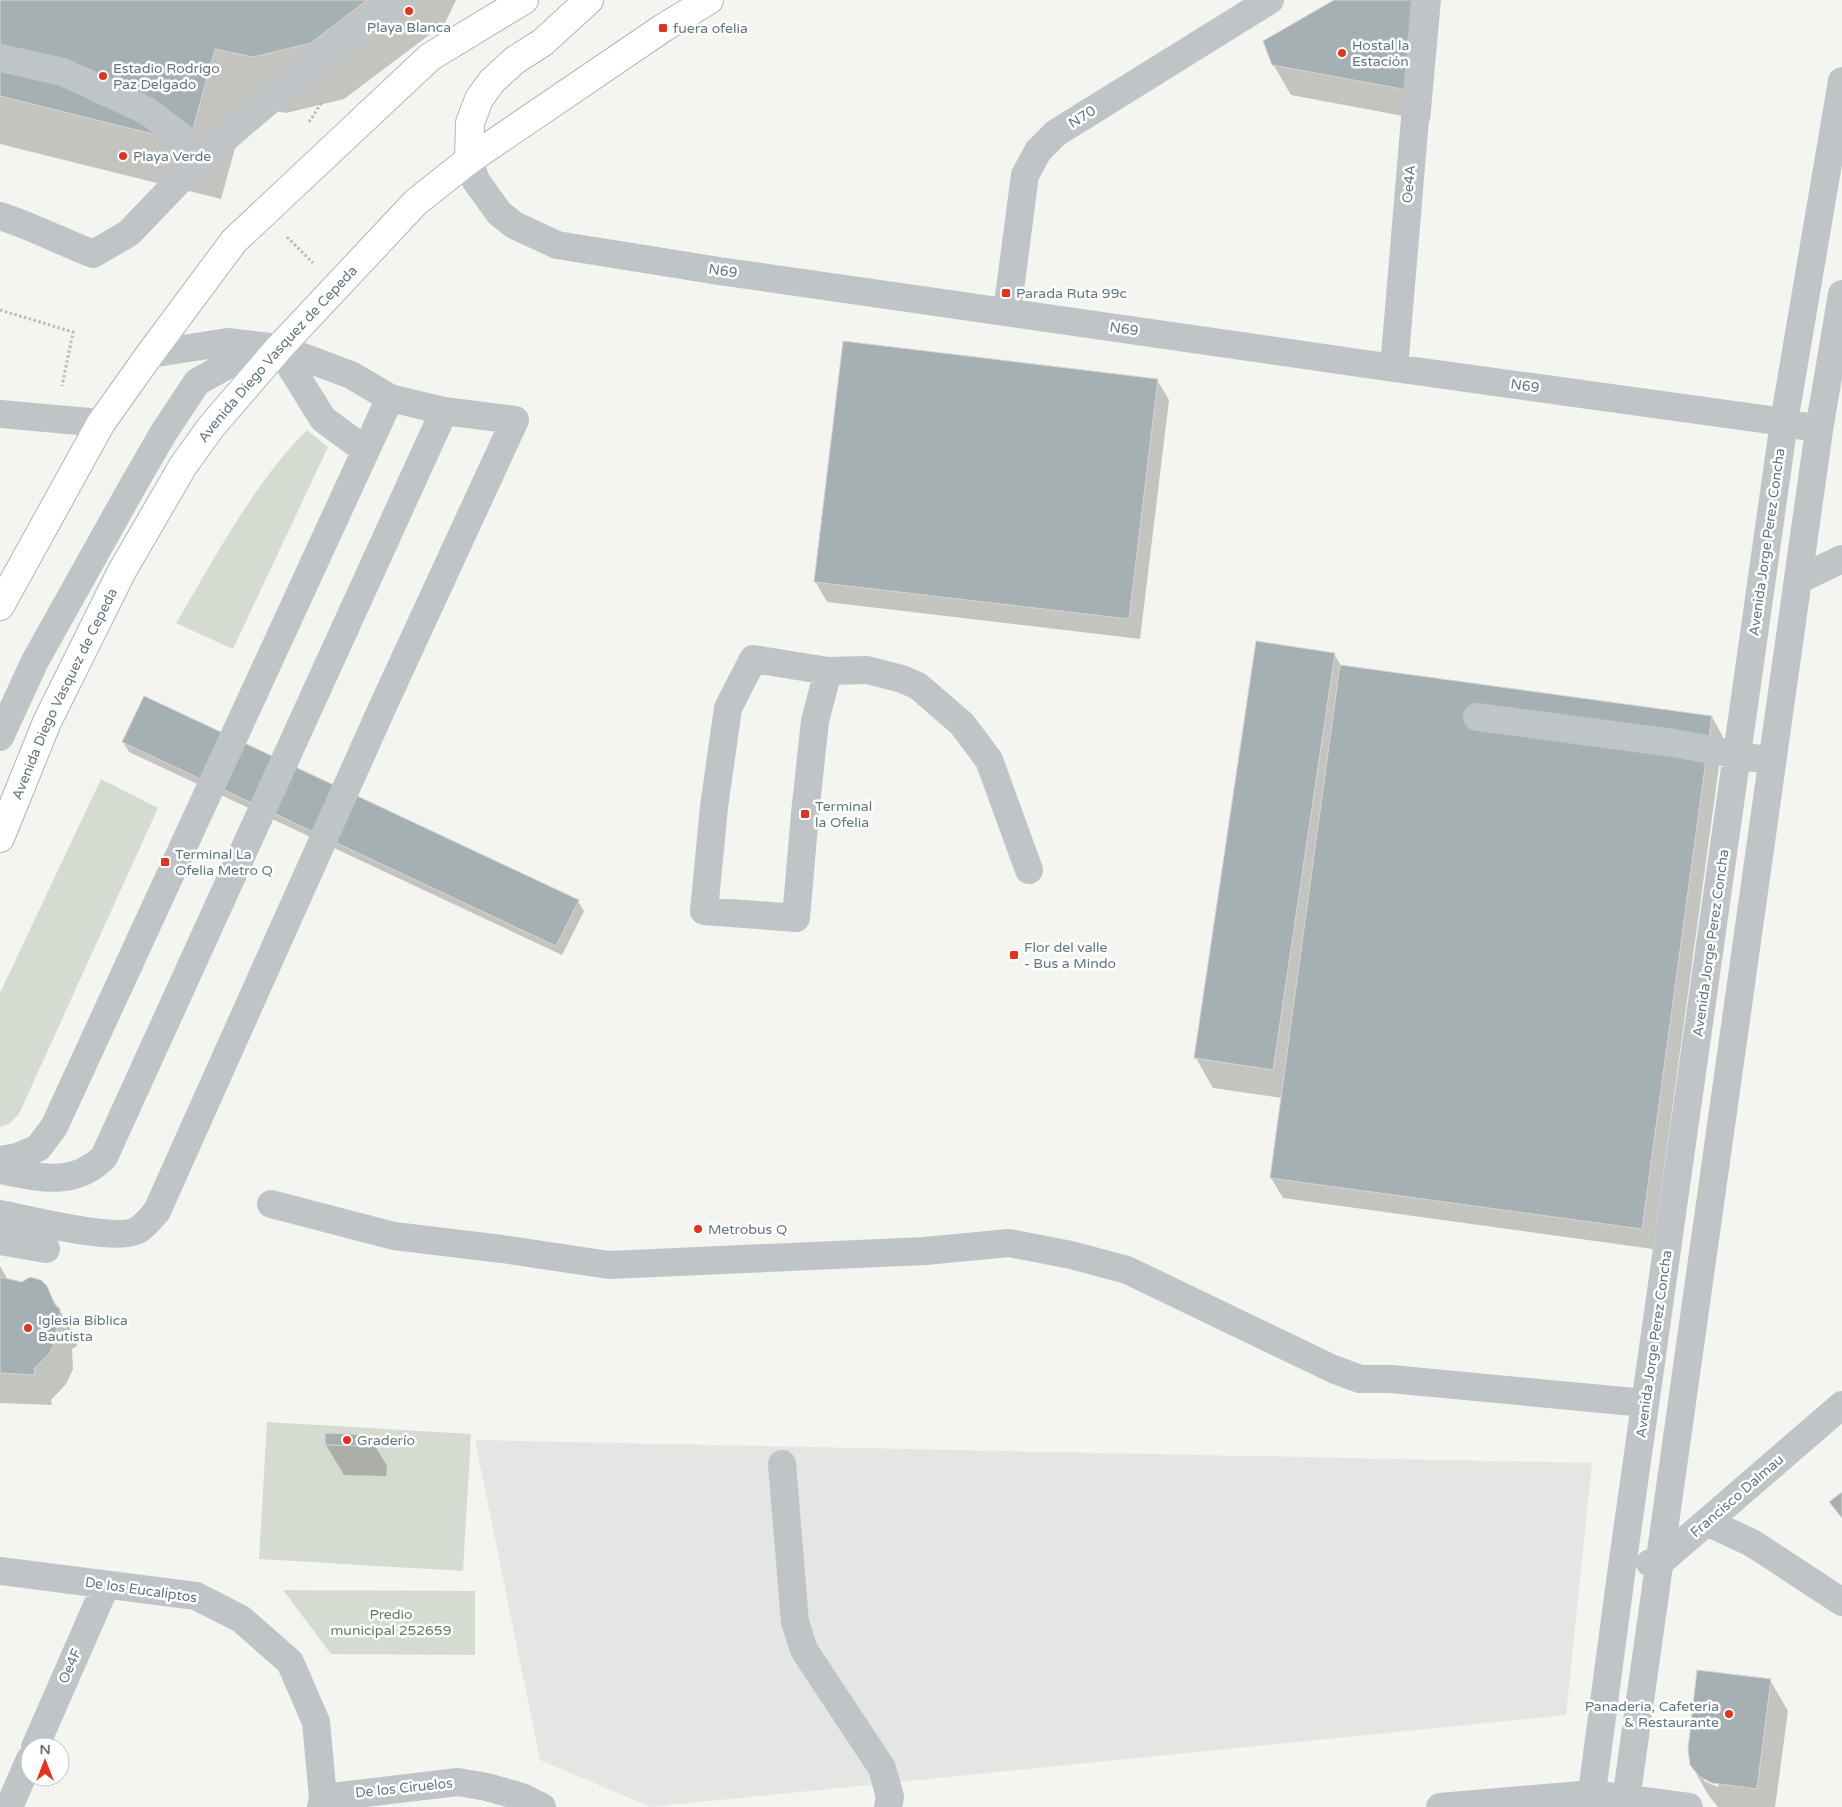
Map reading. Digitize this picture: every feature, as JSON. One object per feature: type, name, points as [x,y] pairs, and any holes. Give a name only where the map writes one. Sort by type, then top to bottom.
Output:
[{"type":"main road","points":[[0,606],[101,423],[234,241],[265,214],[430,57],[524,0]]},
{"type":"main road","points":[[469,160],[470,124],[479,99],[492,81],[516,60],[542,43],[589,0]]},
{"type":"main road","name":"Avenida Diego Vasquez de Cepeda","points":[[0,838],[47,722],[126,563],[183,466],[211,427],[279,348],[416,202],[469,160],[663,28],[709,0]]},
{"type":"street","points":[[0,216],[24,223],[93,254],[129,233],[196,163],[331,48],[400,0]]},
{"type":"street","name":"N70","points":[[1007,312],[1025,175],[1038,151],[1056,133],[1270,0]]},
{"type":"street","name":"Oe4A","points":[[1394,368],[1425,0]]},
{"type":"street","points":[[0,58],[63,72],[147,111],[179,135],[196,163]]},
{"type":"street","name":"Avenida Jorge Perez Concha","points":[[1591,1801],[1623,1560],[1784,422],[1842,81]]},
{"type":"street","name":"N69","points":[[469,160],[476,181],[499,213],[514,225],[557,245],[719,271],[1784,422],[1819,430]]},
{"type":"street","points":[[1625,1802],[1819,430],[1842,293],[1808,282]]},
{"type":"street","points":[[0,1214],[106,1235],[139,1230],[157,1210],[383,706],[515,420],[444,411],[390,398],[351,376],[279,348],[228,342],[150,354]]},
{"type":"street","points":[[279,348],[323,419],[365,450]]},
{"type":"street","points":[[0,737],[35,661],[164,432],[197,382],[232,362],[279,348]]},
{"type":"street","points":[[0,1160],[17,1157],[38,1148],[54,1127],[390,398]]},
{"type":"street","points":[[0,1170],[45,1178],[65,1178],[94,1168],[104,1157],[444,411]]},
{"type":"street","points":[[0,414],[101,423]]},
{"type":"street","points":[[1798,580],[1842,559]]},
{"type":"street","points":[[828,671],[815,721],[796,918],[704,911],[714,807],[728,708],[753,659],[828,671],[867,670],[902,679],[918,686],[962,724],[989,760],[1029,870]]},
{"type":"street","points":[[1477,717],[1673,743],[1772,760]]},
{"type":"street","points":[[271,1204],[394,1236],[502,1249],[609,1265],[925,1251],[1008,1243],[1071,1255],[1127,1270],[1333,1369],[1360,1379],[1391,1379],[1645,1403]]},
{"type":"street","points":[[0,1241],[46,1249]]},
{"type":"street","name":"Francisco Dalmau","points":[[1658,1564],[1842,1405]]},
{"type":"street","points":[[782,1464],[795,1622],[804,1650],[882,1768],[890,1797],[888,1807]]},
{"type":"street","points":[[1707,1522],[1752,1543],[1842,1602]]},
{"type":"street","points":[[1623,1560],[1658,1564]]},
{"type":"street","name":"De los Eucaliptos","points":[[0,1570],[196,1596],[241,1619],[290,1662],[316,1722],[322,1802]]},
{"type":"street","name":"Oe4F","points":[[39,1737],[106,1585]]},
{"type":"street","points":[[9,1807],[20,1781]]},
{"type":"street","name":"De los Ciruelos","points":[[322,1802],[458,1782],[488,1787],[522,1797],[542,1807]]},
{"type":"street","points":[[1440,1807],[1591,1801],[1688,1807]]},
{"type":"path","points":[[265,214],[336,287]]},
{"type":"path","points":[[0,310],[73,332],[61,393]]},
{"type":"shaded area","points":[[475,1440],[1592,1463],[1566,1715],[650,1807],[540,1760]]},
{"type":"green space","points":[[307,430],[328,447],[233,649],[176,623],[252,498],[287,451]]},
{"type":"green space","points":[[101,779],[158,808],[19,1114],[9,1124],[0,1127],[0,993]]},
{"type":"green space","points":[[267,1422],[471,1434],[463,1571],[259,1559]]},
{"type":"green space","name":"Predio municipal 252659","points":[[283,1590],[475,1591],[475,1655],[331,1654]]},
{"type":"building","name":"Estadio Rodrigo Paz Delgado","points":[[0,0],[367,0],[311,43],[253,57],[215,49],[189,143],[0,96]]},
{"type":"building","name":"Hostal la Estación","points":[[1334,0],[1421,0],[1413,91],[1272,65],[1263,41]]},
{"type":"building","points":[[843,341],[1158,379],[1129,619],[814,582]]},
{"type":"building","points":[[1256,641],[1335,653],[1273,1070],[1194,1058]]},
{"type":"building","points":[[1340,665],[1712,716],[1642,1229],[1270,1178]]},
{"type":"building","points":[[144,696],[579,900],[556,946],[122,742]]},
{"type":"building","name":"Iglesia Bíblica Bautista","points":[[0,1277],[22,1282],[30,1277],[41,1280],[47,1286],[55,1305],[60,1309],[60,1316],[55,1319],[57,1338],[49,1354],[34,1369],[35,1375],[0,1373]]},
{"type":"building","name":"Graderío","points":[[325,1433],[370,1435],[369,1446],[325,1445]]},
{"type":"building","points":[[1842,1492],[1842,1518],[1829,1502]]},
{"type":"building","name":"Panaderia, Cafeteria & Restaurante","points":[[1697,1670],[1771,1679],[1757,1789],[1712,1783],[1700,1777],[1690,1765],[1688,1749]]},
{"type":"place","name":"Playa Blanca","points":[[409,11]]},
{"type":"place","name":"fuera ofelia","points":[[663,28]]},
{"type":"place","name":"Hostal la Estación","points":[[1342,53]]},
{"type":"place","name":"Estadio Rodrigo Paz Delgado","points":[[103,76]]},
{"type":"place","name":"Playa Verde","points":[[123,156]]},
{"type":"place","name":"Parada Ruta 99c","points":[[1006,293]]},
{"type":"place","name":"Terminal la Ofelia","points":[[805,814]]},
{"type":"place","name":"Terminal La Ofelia Metro Q","points":[[165,862]]},
{"type":"place","name":"Flor del valle - Bus a Mindo","points":[[1014,955]]},
{"type":"place","name":"Metrobus Q","points":[[698,1229]]},
{"type":"place","name":"Iglesia Bíblica Bautista","points":[[28,1328]]},
{"type":"place","name":"Graderío","points":[[347,1440]]},
{"type":"place","name":"Panaderia, Cafeteria & Restaurante","points":[[1729,1714]]}]
